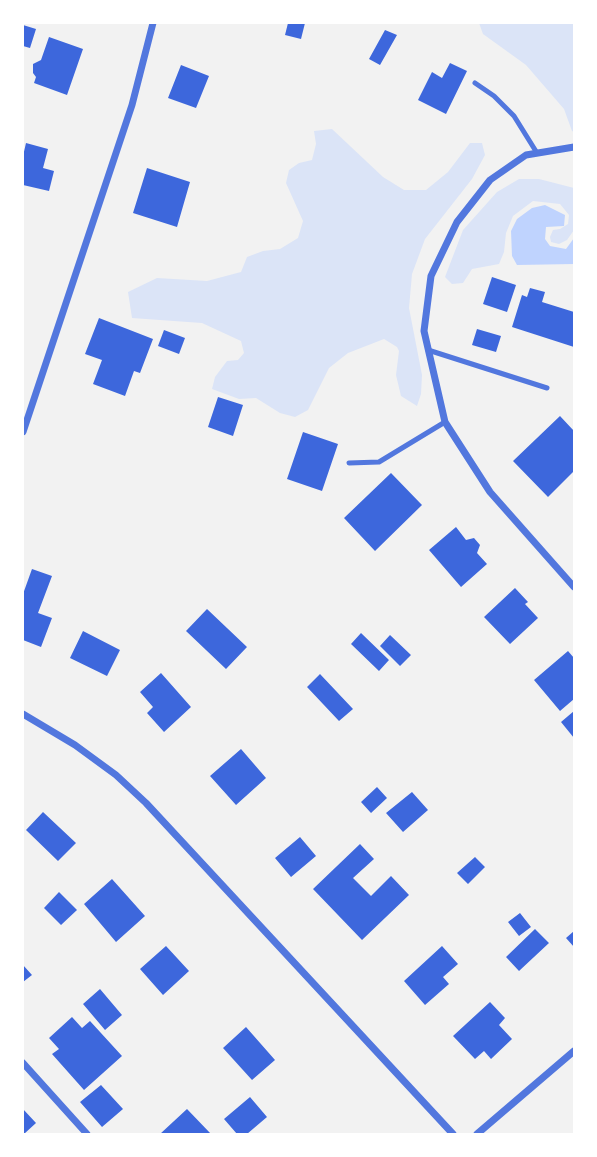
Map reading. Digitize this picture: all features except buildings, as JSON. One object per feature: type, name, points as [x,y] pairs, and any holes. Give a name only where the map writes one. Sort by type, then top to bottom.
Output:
[{"type":"street","points":[[23,432],[132,105],[153,23]]},
{"type":"street","points":[[574,147],[526,155],[490,180],[457,222],[431,276],[424,331],[445,422],[490,492],[574,587]]},
{"type":"street","points":[[23,714],[75,744],[116,775],[146,803],[453,1134]]},
{"type":"street","points":[[477,1134],[574,1051]]},
{"type":"street","points":[[23,1063],[87,1134]]},
{"type":"lane","points":[[475,83],[494,96],[514,116],[537,153]]},
{"type":"lane","points":[[428,350],[547,388]]},
{"type":"lane","points":[[349,463],[379,461],[445,422]]},
{"type":"shaded area","points":[[479,23],[574,23],[574,132],[564,109],[526,65],[483,34]]},
{"type":"shaded area","points":[[332,129],[383,177],[404,190],[426,190],[448,172],[470,143],[482,143],[485,155],[472,179],[425,239],[412,274],[409,308],[422,375],[417,406],[401,396],[396,375],[399,351],[384,339],[348,353],[329,368],[308,410],[295,417],[280,413],[256,398],[239,399],[212,389],[215,377],[227,361],[238,360],[244,353],[241,341],[202,323],[132,318],[128,292],[157,278],[207,281],[241,272],[247,257],[280,249],[298,238],[303,221],[286,183],[289,170],[299,163],[312,160],[316,144],[314,131]]},
{"type":"shaded area","points":[[519,179],[539,179],[574,188],[574,230],[567,240],[559,244],[551,242],[553,230],[568,224],[569,215],[560,204],[533,201],[513,216],[499,264],[472,269],[463,283],[452,284],[445,277],[463,230],[497,192]]},
{"type":"water","points":[[545,205],[565,215],[564,226],[546,227],[545,239],[550,246],[566,249],[574,238],[574,264],[517,265],[512,256],[511,231],[517,219],[532,208]]}]
